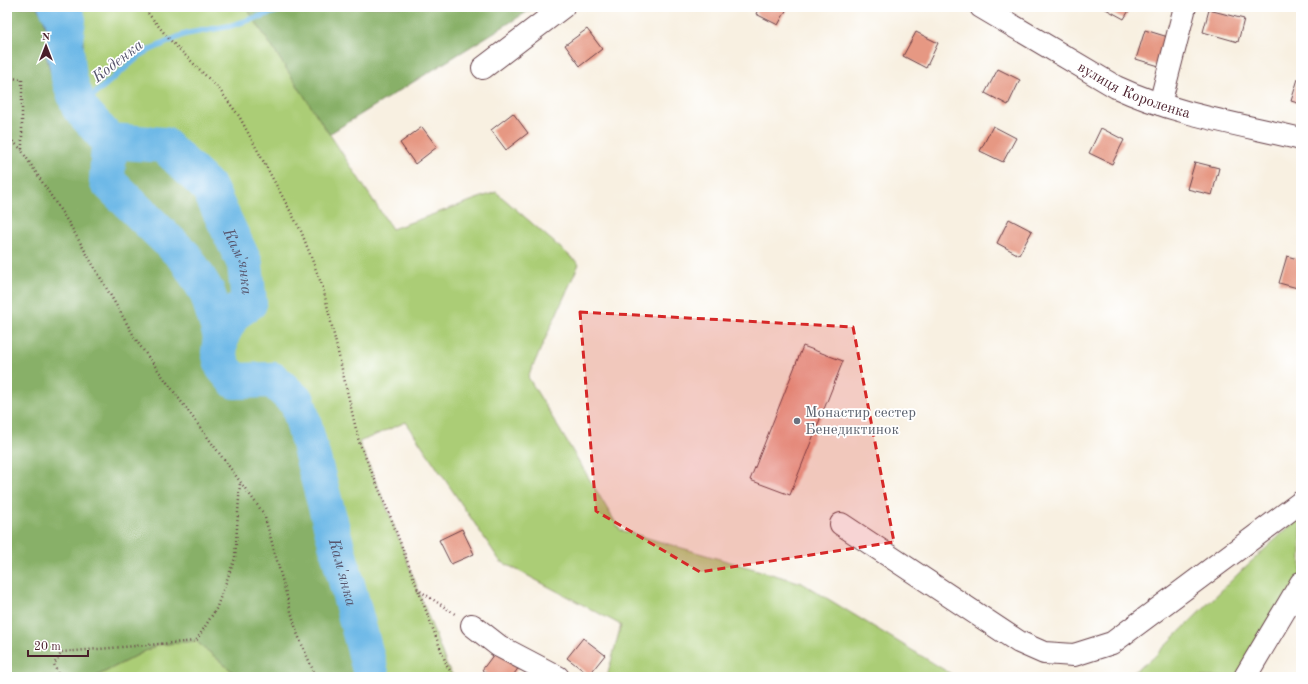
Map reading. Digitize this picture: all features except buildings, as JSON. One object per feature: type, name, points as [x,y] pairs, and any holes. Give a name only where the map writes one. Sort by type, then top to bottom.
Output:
[{"type":"street","points":[[483,68],[563,7]]},
{"type":"street","name":"вулиця Короленка","points":[[981,7],[1116,87],[1136,96],[1206,116],[1301,139]]},
{"type":"street","points":[[1160,104],[1185,7]]},
{"type":"street","points":[[841,524],[1019,642],[1044,653],[1074,655],[1112,643],[1301,502]]},
{"type":"street","points":[[1244,677],[1301,583]]},
{"type":"street","points":[[472,625],[499,646],[558,677]]},
{"type":"path","points":[[143,7],[169,39],[219,89],[239,116],[301,231],[323,288],[359,442],[389,513],[447,666],[454,677]]},
{"type":"path","points":[[7,78],[22,79],[22,151]]},
{"type":"path","points":[[7,136],[22,151],[70,225],[138,343],[264,514],[297,632],[316,677]]},
{"type":"path","points":[[59,677],[54,664],[62,652],[196,641],[216,609],[235,558],[240,482]]},
{"type":"path","points":[[417,589],[472,625]]},
{"type":"highlighted area","points":[[580,312],[853,327],[894,542],[700,572],[596,511]]},
{"type":"green space","points":[[7,7],[37,7],[44,19],[48,36],[46,55],[51,72],[68,68],[79,107],[109,141],[164,145],[209,188],[245,264],[249,303],[233,314],[221,336],[219,352],[223,367],[235,381],[273,380],[298,403],[372,677],[239,677],[196,641],[157,645],[95,677],[7,677]]},
{"type":"green space","points":[[78,7],[246,7],[392,229],[496,192],[579,264],[528,377],[620,530],[802,583],[956,677],[607,677],[621,625],[500,561],[406,422],[359,442],[389,513],[447,666],[454,677],[372,677],[298,403],[252,381],[235,381],[223,367],[219,352],[221,336],[233,314],[164,145],[109,141],[79,107],[68,68],[84,59],[82,29]]},
{"type":"green space","points":[[246,7],[535,7],[329,134]]},
{"type":"green space","points":[[1301,516],[1301,583],[1244,677],[1126,677],[1152,659],[1242,570]]},
{"type":"green space","points":[[196,641],[239,677],[95,677],[157,645]]},
{"type":"water","points":[[37,7],[78,7],[82,29],[84,59],[51,73],[46,55],[48,36],[44,19]]},
{"type":"waterway","name":"Кам'янка","points":[[57,7],[68,20],[65,40],[69,78],[79,107],[109,141],[164,145],[209,188],[245,264],[249,303],[233,314],[221,336],[219,352],[223,367],[235,381],[273,380],[298,403],[372,677]]},
{"type":"waterway","name":"Коденка","points":[[79,107],[143,53],[185,34],[230,26],[289,7]]},
{"type":"waterway","points":[[109,141],[107,181],[186,258],[207,292],[221,336]]},
{"type":"place","name":"Монастир сестер Бенедиктинок","points":[[797,421]]}]
